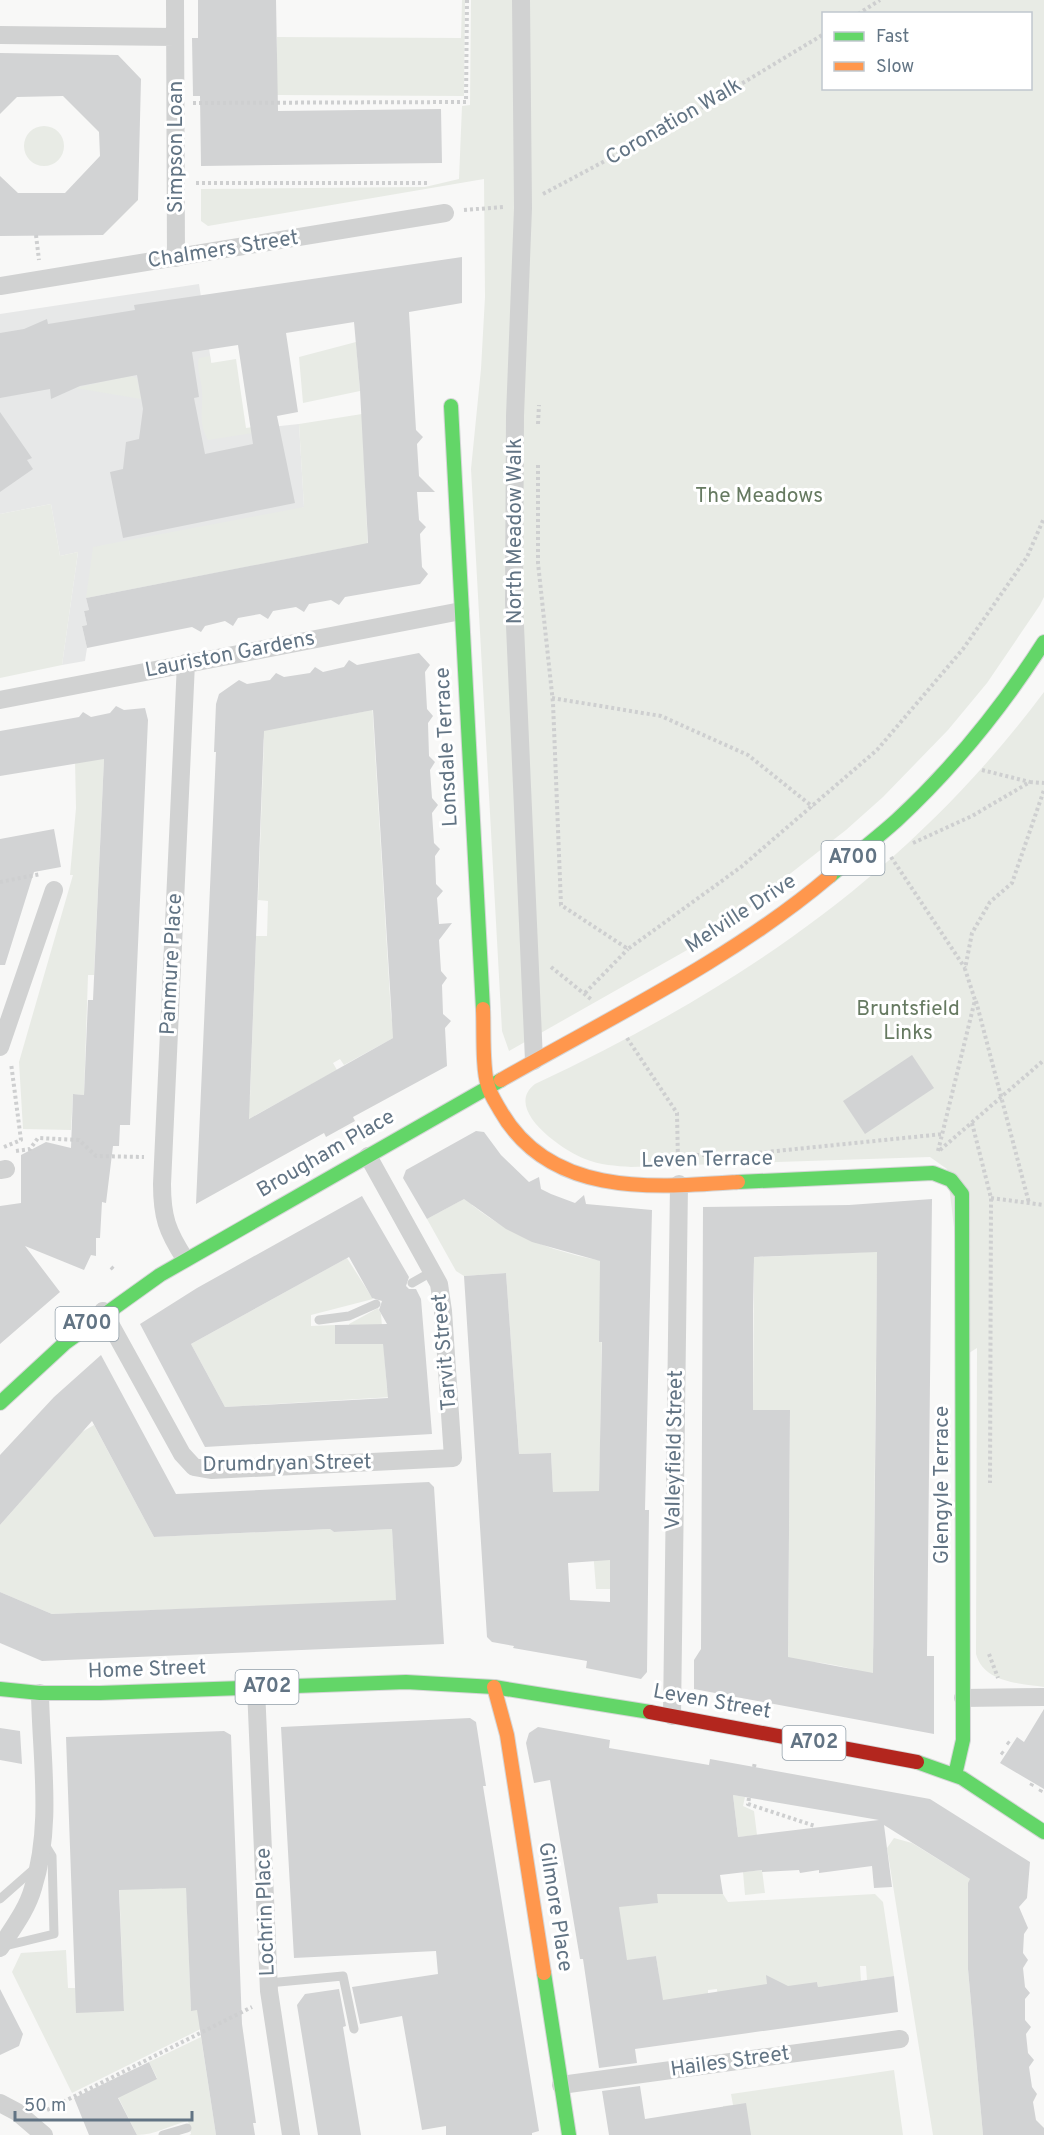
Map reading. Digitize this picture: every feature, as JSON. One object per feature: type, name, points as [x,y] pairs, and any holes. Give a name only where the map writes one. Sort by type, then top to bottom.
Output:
[{"type":"main road","name":"Lonsdale Terrace","points":[[452,406],[487,1085]]},
{"type":"main road","name":"Melville Drive","points":[[487,1085],[534,1061],[717,957],[819,888],[898,819],[963,751],[1023,675],[1044,642]]},
{"type":"main road","name":"Brougham Place","points":[[185,1259],[368,1156],[487,1085]]},
{"type":"main road","name":"Leven Terrace","points":[[487,1085],[510,1128],[536,1155],[549,1162],[608,1181],[679,1184],[933,1173]]},
{"type":"main road","points":[[933,1173],[951,1180],[962,1194]]},
{"type":"main road","name":"Glengyle Terrace","points":[[955,1775],[962,1752],[963,1698],[962,1194]]},
{"type":"main road","name":"A700","points":[[0,1403],[37,1365],[103,1311],[185,1259]]},
{"type":"main road","name":"Home Street","points":[[0,1680],[18,1690]]},
{"type":"main road","name":"Home Street","points":[[0,1689],[40,1693],[406,1682],[494,1687]]},
{"type":"main road","name":"Leven Street","points":[[494,1687],[672,1716],[903,1758],[955,1775]]},
{"type":"main road","name":"Gilmore Place","points":[[494,1687],[507,1735],[568,2135]]},
{"type":"main road","name":"A702","points":[[955,1775],[1044,1832]]},
{"type":"street","name":"Simpson Loan","points":[[175,0],[176,258]]},
{"type":"street","name":"North Meadow Walk","points":[[522,0],[523,208],[515,416],[514,603],[534,1061]]},
{"type":"street","points":[[0,35],[175,37]]},
{"type":"street","name":"Chalmers Street","points":[[0,286],[445,213]]},
{"type":"street","name":"Lauriston Gardens","points":[[0,700],[461,611]]},
{"type":"street","name":"Panmure Place","points":[[185,1259],[167,1232],[163,1212],[163,1158],[186,663]]},
{"type":"street","points":[[1,1047],[50,881]]},
{"type":"street","name":"Tarvit Street","points":[[368,1156],[439,1284],[443,1311],[453,1458]]},
{"type":"street","name":"Valleyfield Street","points":[[672,1716],[679,1184]]},
{"type":"street","name":"Drumdryan Street","points":[[103,1311],[182,1454],[194,1467],[210,1470],[453,1458]]},
{"type":"street","name":"Lochrin Place","points":[[256,1688],[269,1990],[291,2135]]},
{"type":"street","points":[[0,1948],[23,1912],[33,1889],[44,1843],[40,1693]]},
{"type":"street","points":[[963,1698],[1044,1696]]},
{"type":"street","name":"Hailes Street","points":[[561,2085],[900,2039]]},
{"type":"street","points":[[0,2103],[27,2120],[44,2135]]},
{"type":"lane","points":[[412,1283],[433,1271]]},
{"type":"lane","points":[[319,1320],[349,1316],[376,1304]]},
{"type":"lane","points":[[0,1948],[54,1934],[52,1856],[44,1843]]},
{"type":"lane","points":[[0,1899],[38,1864]]},
{"type":"lane","points":[[269,1990],[344,1976],[354,2029]]},
{"type":"lane","points":[[163,2135],[187,2128]]},
{"type":"path","points":[[201,103],[466,102],[467,0]]},
{"type":"path","points":[[861,12],[880,0]]},
{"type":"path","name":"Coronation Walk","points":[[523,208],[678,122],[822,35]]},
{"type":"path","points":[[201,183],[429,183]]},
{"type":"path","points":[[445,213],[484,206],[523,208]]},
{"type":"path","points":[[538,429],[539,394]]},
{"type":"path","points":[[538,462],[538,563],[553,703],[561,905],[628,949]]},
{"type":"path","points":[[584,993],[628,949],[741,867],[877,750],[963,649],[1027,557],[1044,518]]},
{"type":"path","points":[[552,698],[661,716],[748,755],[813,807]]},
{"type":"path","points":[[974,768],[1030,782],[1044,783]]},
{"type":"path","points":[[910,844],[972,816],[1030,782]]},
{"type":"path","points":[[965,969],[972,933],[982,914],[990,902],[1012,883],[1044,790]]},
{"type":"path","points":[[900,849],[888,853],[965,969],[1029,1203]]},
{"type":"path","points":[[0,882],[50,881]]},
{"type":"path","points":[[528,949],[589,998]]},
{"type":"path","points":[[933,1173],[975,1000]]},
{"type":"path","points":[[623,1031],[677,1113],[679,1184]]},
{"type":"path","points":[[1,1047],[12,1064],[21,1140],[3,1147],[3,1164],[30,1149],[38,1138],[79,1140],[96,1155],[163,1158]]},
{"type":"path","points":[[938,1152],[1044,1060]]},
{"type":"path","points":[[678,1155],[737,1155],[943,1134]]},
{"type":"path","points":[[962,1194],[1044,1205]]},
{"type":"path","points":[[748,1798],[748,1804],[815,1826]]},
{"type":"path","points":[[27,2120],[269,1990]]},
{"type":"shaded area","points":[[199,284],[222,432],[299,424],[304,507],[86,598],[89,610],[84,611],[87,625],[82,626],[87,648],[85,661],[62,665],[78,552],[60,556],[51,504],[0,514],[0,314]]},
{"type":"green space","points":[[462,0],[465,0],[464,96],[277,95],[277,37],[461,38]]},
{"type":"green space","name":"The Meadows","points":[[471,0],[1044,0],[1044,597],[1040,605],[987,683],[948,730],[883,797],[846,830],[768,891],[733,924],[509,1051],[502,1031],[471,469],[481,369],[485,297],[484,179],[208,226],[201,221],[201,189],[425,187],[459,179],[462,106],[470,105]]},
{"type":"green space","points":[[44,126],[58,132],[64,146],[58,160],[44,166],[30,160],[24,146],[30,132]]},
{"type":"green space","points":[[356,342],[360,391],[303,403],[299,357]]},
{"type":"green space","points":[[210,356],[211,363],[236,359],[246,428],[274,424],[272,430],[208,440],[202,422],[202,388],[198,362],[199,358]]},
{"type":"green space","points":[[130,376],[137,378],[141,399],[75,388]]},
{"type":"green space","points":[[362,414],[368,550],[354,546],[86,598],[93,547],[304,507],[299,424]]},
{"type":"green space","points":[[51,504],[60,556],[78,552],[62,665],[0,678],[0,514]]},
{"type":"green space","name":"Bruntsfield Links","points":[[1044,692],[1044,1687],[994,1676],[980,1664],[976,1654],[977,1348],[969,1353],[947,1169],[930,1157],[631,1167],[608,1165],[575,1155],[563,1147],[539,1128],[526,1105],[527,1094],[535,1084],[610,1047],[681,1008],[749,966],[815,921],[877,871],[936,817],[991,757]]},
{"type":"green space","points":[[372,701],[391,1014],[395,1037],[344,1065],[340,1059],[333,1063],[337,1070],[247,1120],[237,1114],[250,1097],[256,936],[267,936],[268,901],[258,900],[264,740],[260,728],[294,725],[367,711]]},
{"type":"green space","points":[[104,759],[94,975],[88,975],[84,1095],[73,1094],[71,1130],[23,1129],[19,1062],[73,875],[70,875],[76,808],[75,760]]},
{"type":"green space","points":[[475,1192],[472,1205],[502,1226],[550,1248],[603,1261],[599,1509],[611,1510],[610,1589],[596,1589],[592,1537],[553,1492],[551,1453],[519,1454],[506,1273],[464,1276],[456,1271],[427,1219],[460,1201],[462,1196]]},
{"type":"green space","points":[[887,1251],[877,1262],[873,1647],[886,1682],[839,1666],[788,1661],[790,1410],[753,1410],[754,1265],[750,1253],[760,1257]]},
{"type":"green space","points":[[347,1258],[373,1299],[311,1315],[311,1326],[335,1325],[335,1343],[349,1343],[349,1324],[378,1308],[381,1314],[387,1388],[392,1397],[225,1407],[191,1344]]},
{"type":"green space","points":[[94,1425],[154,1537],[330,1529],[334,1532],[392,1529],[396,1597],[399,1601],[52,1614],[0,1592],[0,1525],[82,1432]]},
{"type":"green space","points":[[733,1795],[745,1797],[743,1806],[754,1811],[757,1835],[738,1837]]},
{"type":"green space","points":[[894,1838],[912,1843],[970,1879],[968,1969],[983,2135],[933,2135],[887,1848]]},
{"type":"green space","points":[[762,1870],[765,1893],[745,1895],[743,1872]]},
{"type":"green space","points":[[186,1883],[191,2010],[241,2009],[72,2093],[12,1972],[21,1953],[66,1950],[68,1988],[75,1988],[124,2011],[119,1884],[162,1889],[162,1884]]},
{"type":"green space","points":[[657,1894],[723,1894],[728,1902],[875,1894],[883,1902],[894,1976],[867,1980],[866,1966],[860,1966],[861,1981],[818,1987],[817,1982],[799,1990],[767,1981],[768,1994],[747,1988],[718,2001],[717,1989],[708,1990],[708,1995],[649,2012],[659,1975],[656,1956],[631,1960],[619,1966],[618,1906],[657,1903]]},
{"type":"green space","points":[[201,2037],[216,2135],[189,2135],[191,2134],[188,2121],[137,2135],[110,2081],[130,2071],[134,2078],[150,2082],[157,2078],[149,2062]]},
{"type":"green space","points":[[894,2070],[903,2135],[727,2135],[723,2106],[733,2105],[731,2094]]},
{"type":"building","points":[[198,0],[276,0],[278,111],[441,109],[442,163],[201,166],[200,96],[193,96],[192,38],[198,38]]},
{"type":"building","points":[[0,53],[118,55],[141,79],[138,200],[103,235],[0,236],[0,176],[18,193],[65,193],[100,156],[99,132],[63,96],[17,97],[0,114]]},
{"type":"building","points":[[462,257],[462,303],[409,312],[416,430],[423,437],[417,444],[419,476],[435,492],[417,492],[419,520],[426,527],[420,534],[422,567],[428,574],[420,584],[345,597],[339,605],[331,600],[309,604],[304,612],[296,607],[273,611],[268,619],[260,614],[238,618],[233,626],[225,621],[205,626],[201,632],[192,627],[87,648],[82,626],[87,625],[84,611],[89,610],[86,598],[368,543],[354,322],[286,333],[298,412],[277,416],[295,503],[123,538],[110,472],[123,469],[126,442],[139,439],[143,409],[137,375],[80,386],[51,399],[50,389],[0,398],[0,333],[24,329],[47,319],[48,324],[135,310],[134,305]],"holes":[[[238,345],[253,444],[205,454],[194,398],[199,397],[192,352]]]},
{"type":"building","points":[[0,412],[32,458],[27,460],[33,469],[0,492]]},
{"type":"building","points":[[419,653],[430,665],[425,672],[427,709],[433,716],[428,723],[429,756],[435,762],[430,770],[432,798],[438,805],[432,813],[434,843],[440,849],[435,856],[436,884],[443,891],[437,898],[439,924],[452,923],[439,940],[441,971],[447,978],[442,985],[443,1014],[451,1021],[445,1028],[447,1066],[353,1117],[355,1121],[326,1137],[324,1133],[196,1204],[216,752],[214,752],[216,704],[219,694],[239,680],[247,684],[270,680],[276,673],[284,677],[310,673],[315,667],[323,672],[344,667],[349,660],[357,665]],"holes":[[[373,710],[393,1038],[249,1119],[264,731]]]},
{"type":"building","points":[[116,706],[124,710],[145,708],[148,720],[130,1125],[120,1125],[119,1146],[113,1146],[106,1203],[102,1202],[100,1238],[96,1238],[96,1256],[91,1255],[84,1270],[25,1246],[60,1292],[0,1344],[0,1206],[21,1203],[21,1155],[46,1142],[71,1148],[73,1094],[84,1095],[88,1000],[93,1000],[104,759],[0,776],[0,731],[79,717],[83,712],[91,717],[110,713]]},
{"type":"building","points":[[54,829],[61,867],[34,872],[5,965],[0,965],[0,839]]},
{"type":"building","points":[[912,1055],[934,1088],[865,1134],[843,1101]]},
{"type":"building","points":[[476,1131],[484,1132],[501,1155],[529,1182],[539,1177],[541,1189],[551,1194],[575,1203],[584,1195],[586,1204],[652,1210],[645,1510],[649,1510],[647,1672],[641,1679],[586,1668],[587,1661],[513,1648],[514,1646],[492,1642],[487,1637],[464,1276],[506,1273],[519,1454],[551,1453],[553,1492],[599,1491],[602,1342],[599,1342],[600,1261],[532,1242],[506,1229],[464,1199],[427,1219],[403,1178],[406,1170]],"holes":[[[610,1560],[610,1602],[570,1600],[568,1563]]]},
{"type":"building","points":[[362,1196],[409,1277],[406,1286],[409,1289],[416,1289],[421,1299],[432,1434],[205,1447],[140,1324],[197,1288]],"holes":[[[349,1257],[372,1298],[382,1301],[379,1310],[387,1324],[335,1325],[335,1344],[383,1344],[388,1398],[225,1407],[191,1344]]]},
{"type":"building","points":[[932,1199],[927,1656],[934,1656],[934,1734],[694,1689],[694,1660],[701,1649],[703,1207],[849,1205]],"holes":[[[877,1252],[873,1673],[788,1657],[790,1410],[753,1410],[753,1311],[754,1257]]]},
{"type":"building","points":[[101,1355],[176,1494],[429,1482],[434,1487],[444,1644],[42,1661],[0,1643],[0,1592],[52,1614],[396,1600],[392,1529],[334,1532],[330,1529],[154,1537],[92,1421],[0,1525],[0,1455],[54,1397]]},
{"type":"building","points":[[1044,1709],[1044,1789],[1000,1763],[1017,1737],[1024,1742]]},
{"type":"building","points":[[470,1718],[476,1722],[486,1786],[483,1786],[539,2131],[532,2135],[446,2135],[446,2126],[422,2130],[402,2016],[360,2024],[352,1987],[438,1974],[436,1951],[294,1958],[281,1727]]},
{"type":"building","points":[[538,1727],[610,1740],[609,1748],[709,1765],[710,1759],[930,1799],[1030,1862],[1027,1898],[1019,1907],[1028,1928],[1024,1934],[1023,1953],[1028,1960],[1023,1968],[1025,1987],[1030,1993],[1025,1999],[1025,2020],[1031,2027],[1026,2034],[1028,2053],[1034,2060],[1029,2067],[1032,2087],[1037,2094],[1033,2102],[1036,2120],[1044,2128],[1044,2135],[983,2135],[968,1969],[968,1883],[970,1879],[884,1825],[892,1887],[874,1888],[872,1866],[819,1873],[819,1870],[800,1873],[799,1870],[762,1872],[762,1870],[720,1875],[723,1894],[657,1894],[658,1903],[619,1907],[627,1960],[656,1956],[663,2000],[767,1984],[766,1975],[788,1986],[817,1982],[818,1987],[894,1976],[898,2012],[635,2049],[637,2063],[599,2068],[583,1959],[580,1959],[550,1780],[534,1783],[526,1743],[529,1733]],"holes":[[[733,1795],[879,1820],[738,1837]]]},
{"type":"building","points":[[0,1728],[20,1731],[22,1764],[0,1760]]},
{"type":"building","points":[[224,1731],[231,1735],[242,2024],[256,2123],[253,2123],[255,2135],[216,2135],[197,2010],[191,2011],[186,1888],[119,1890],[124,2011],[76,2013],[66,1737]]},
{"type":"building","points":[[0,1989],[23,2034],[19,2046],[0,2055]]},
{"type":"building","points":[[339,1989],[361,2135],[318,2135],[297,2005],[305,1994]]},
{"type":"building","points":[[149,2062],[157,2079],[118,2098],[137,2135],[89,2135],[74,2098]]},
{"type":"building","points":[[640,2086],[645,2119],[746,2103],[751,2135],[609,2135],[602,2091]]},
{"type":"traffic: fast","points":[[451,406],[483,1009]]},
{"type":"traffic: fast","points":[[830,876],[897,820],[938,779],[1012,690],[1044,642]]},
{"type":"traffic: fast","points":[[0,1403],[65,1343],[160,1275],[501,1080]]},
{"type":"traffic: fast","points":[[738,1182],[933,1173],[951,1180],[962,1194],[963,1740],[955,1775]]},
{"type":"traffic: fast","points":[[0,1689],[40,1693],[100,1693],[406,1682],[494,1687],[650,1712]]},
{"type":"traffic: fast","points":[[917,1762],[962,1778],[1044,1832]]},
{"type":"traffic: fast","points":[[544,1973],[569,2135]]},
{"type":"traffic: slow","points":[[501,1080],[712,960],[753,934],[830,876]]},
{"type":"traffic: slow","points":[[483,1009],[485,1070],[490,1092],[521,1138],[546,1159],[574,1173],[605,1181],[638,1185],[671,1186],[738,1182]]},
{"type":"traffic: slow","points":[[494,1687],[507,1735],[544,1973]]},
{"type":"traffic: jam","points":[[650,1712],[917,1762]]}]
